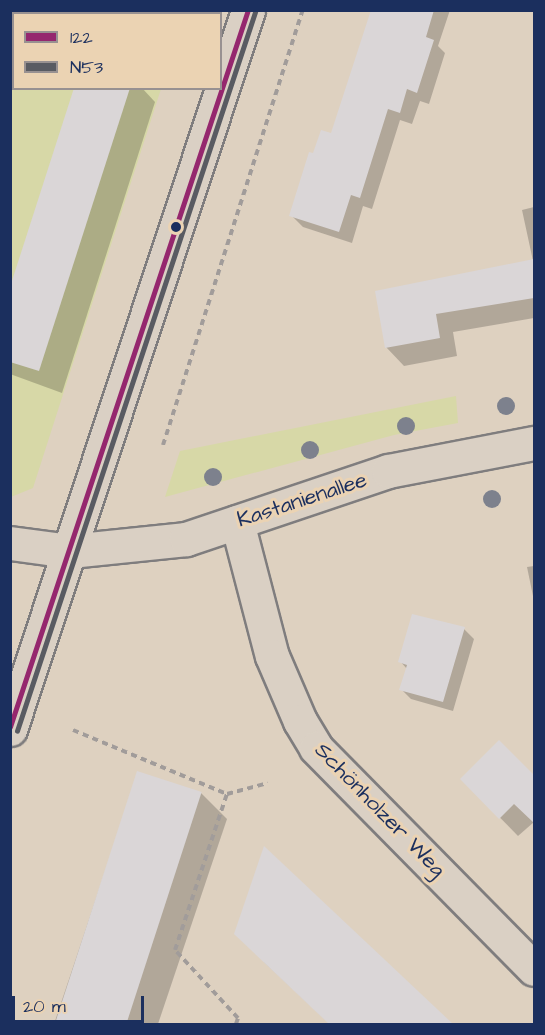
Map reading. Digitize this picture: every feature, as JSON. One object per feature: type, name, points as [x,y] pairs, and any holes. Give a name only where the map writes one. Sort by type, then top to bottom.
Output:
[{"type":"street","points":[[222,89],[248,10]]},
{"type":"street","points":[[10,729],[222,90]]},
{"type":"street","name":"Kastanienallee","points":[[10,543],[70,551],[186,538],[388,471],[534,443]]},
{"type":"street","name":"Schönholzer Weg","points":[[237,522],[272,656],[295,711],[310,739],[534,969]]},
{"type":"path","points":[[163,445],[303,10]]},
{"type":"path","points":[[73,730],[227,794],[268,783]]},
{"type":"path","points":[[227,794],[175,950],[238,1018],[236,1024]]},
{"type":"green space","points":[[11,11],[185,11],[12,12],[12,90],[161,90],[33,488],[11,497]]},
{"type":"green space","points":[[456,396],[458,423],[394,435],[165,497],[180,451]]},
{"type":"building","points":[[371,10],[434,10],[426,37],[434,40],[417,93],[407,89],[400,113],[388,109],[360,198],[351,195],[339,232],[289,216],[309,152],[313,153],[321,130],[331,133]]},
{"type":"building","points":[[73,90],[129,90],[39,371],[10,362],[10,287]]},
{"type":"building","points":[[534,259],[534,298],[436,314],[440,338],[385,348],[375,291]]},
{"type":"building","points":[[412,614],[465,627],[443,702],[399,690],[407,665],[398,662]]},
{"type":"building","points":[[499,740],[534,775],[534,823],[514,804],[499,819],[460,779]]},
{"type":"building","points":[[137,771],[202,792],[126,1024],[55,1024]]},
{"type":"building","points":[[264,846],[453,1024],[329,1024],[234,934]]},
{"type":"transit line","name":"122","points":[[222,88],[248,10]]},
{"type":"transit line","name":"N53","points":[[17,731],[255,12]]},
{"type":"transit line","name":"122","points":[[10,727],[221,90]]}]
